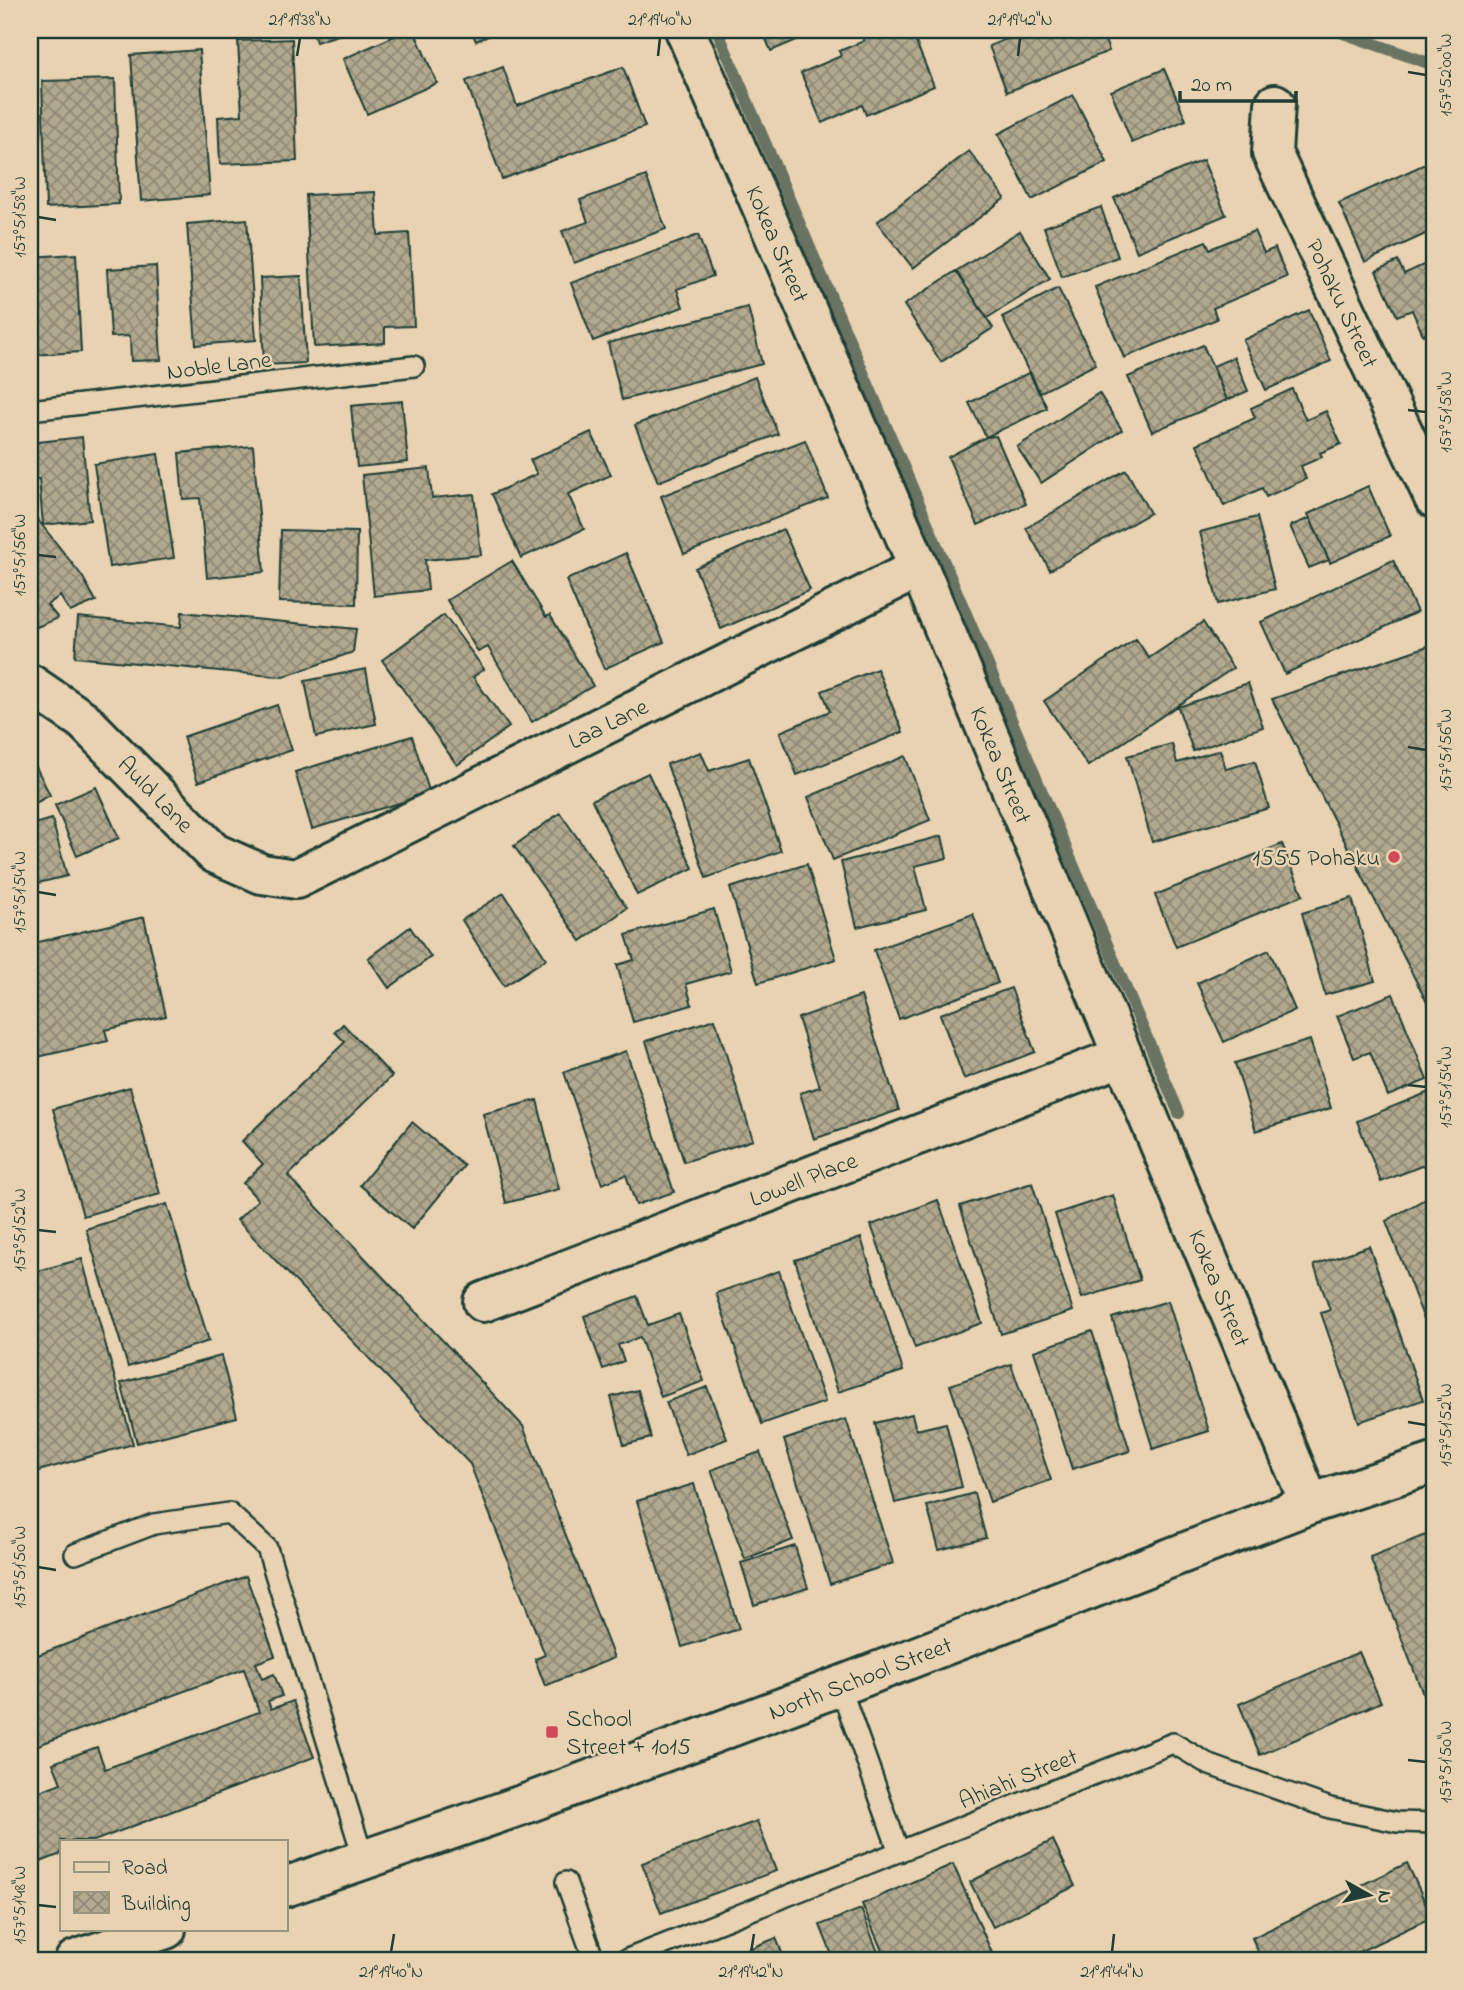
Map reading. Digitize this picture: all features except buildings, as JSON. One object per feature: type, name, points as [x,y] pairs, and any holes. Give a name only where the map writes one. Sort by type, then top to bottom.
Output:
[{"type":"street","name":"Kokea Street","points":[[685,30],[919,568],[1310,1504]]},
{"type":"street","name":"Pohaku Street","points":[[1275,104],[1272,153],[1434,498]]},
{"type":"street","name":"Laa Lane","points":[[296,879],[919,568]]},
{"type":"street","name":"Auld Lane","points":[[30,684],[83,720],[214,853],[262,874],[296,879]]},
{"type":"street","name":"Lowell Place","points":[[483,1302],[1123,1056]]},
{"type":"street","name":"North School Street","points":[[287,1886],[525,1804],[840,1686],[1310,1504],[1434,1463]]},
{"type":"street","points":[[75,1960],[163,1930]]},
{"type":"lane","name":"Noble Lane","points":[[30,410],[414,366]]},
{"type":"lane","points":[[75,1553],[154,1524],[229,1513],[267,1548],[364,1860]]},
{"type":"lane","points":[[840,1686],[900,1852]]},
{"type":"lane","name":"Ahiahi Street","points":[[625,1960],[1173,1743],[1210,1765],[1330,1808],[1397,1822],[1434,1824]]},
{"type":"lane","points":[[566,1882],[594,1960]]},
{"type":"waterway","points":[[717,30],[1179,1113]]},
{"type":"waterway","points":[[1335,30],[1434,65]]},
{"type":"place","name":"1555 Pohaku","points":[[1394,857]]},
{"type":"place","name":"School Street + 1015","points":[[552,1732]]}]
